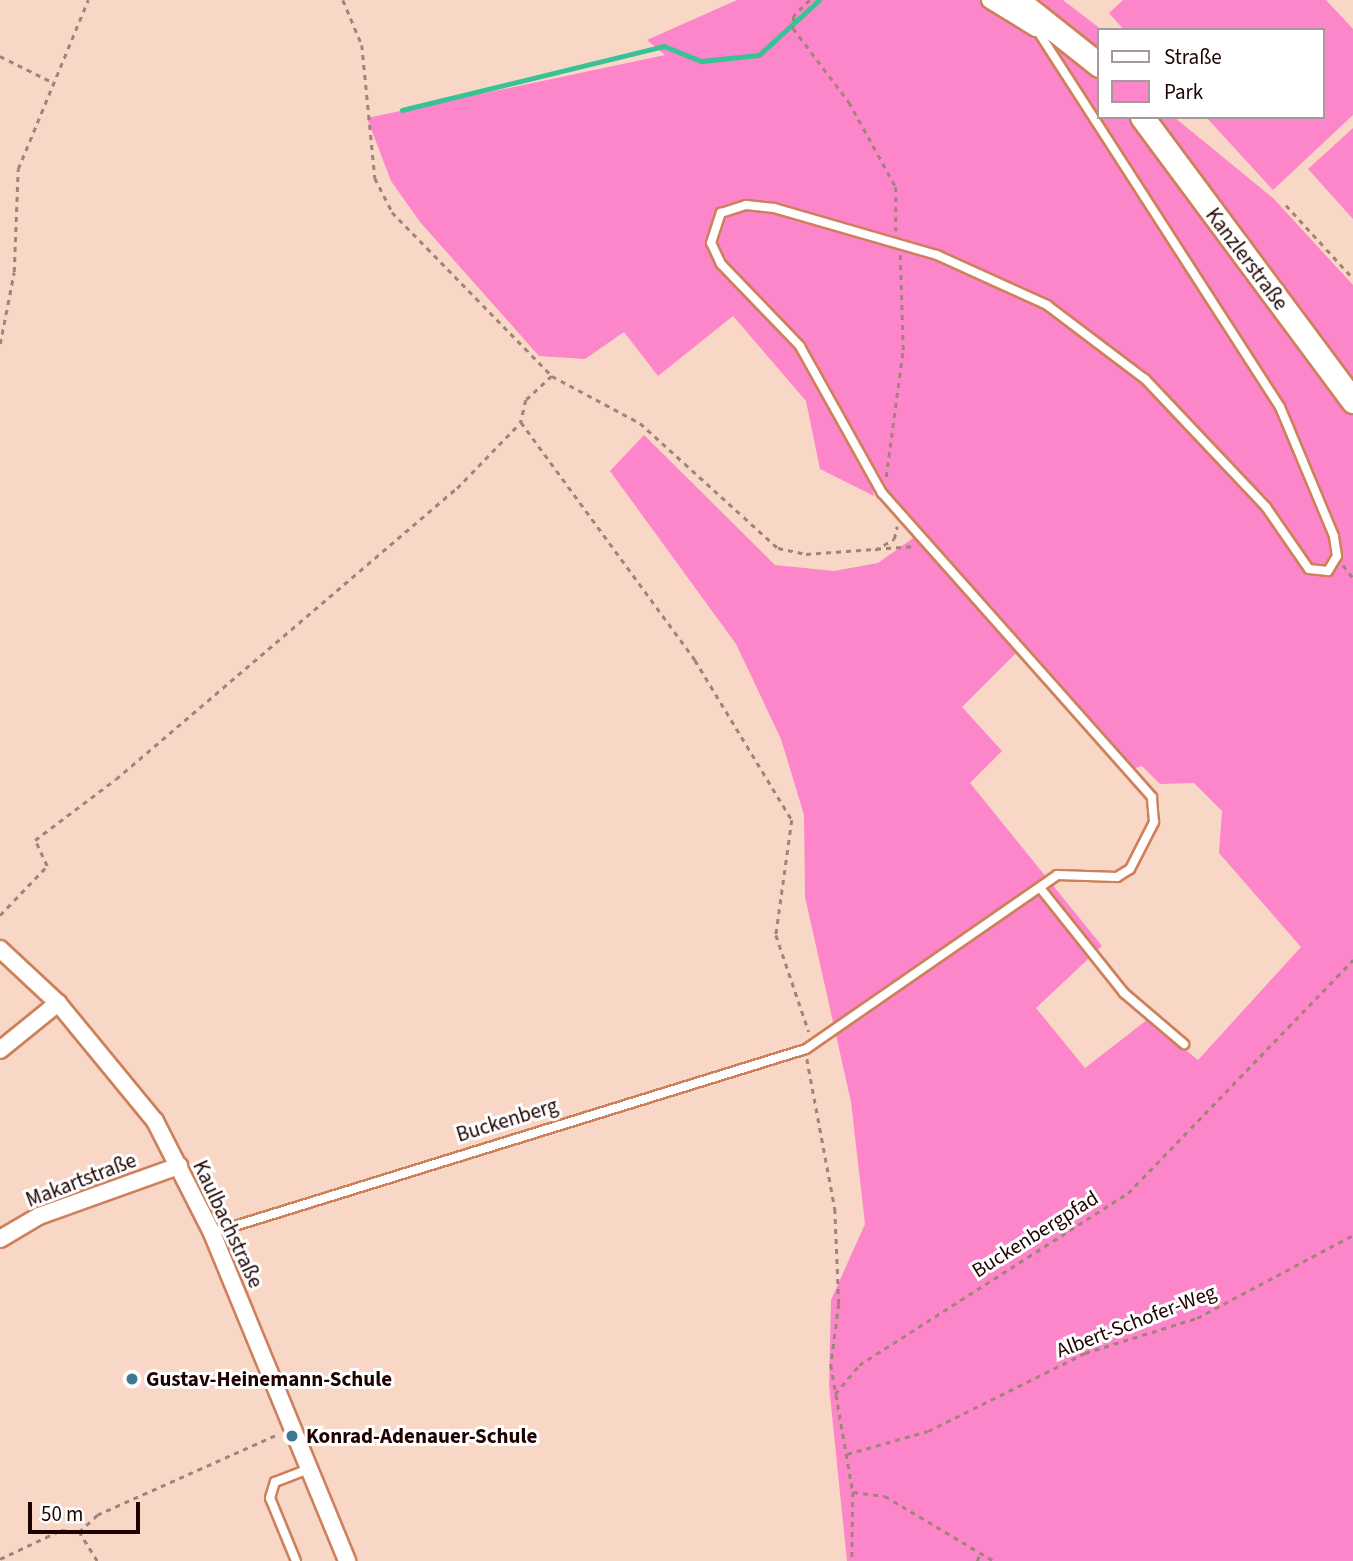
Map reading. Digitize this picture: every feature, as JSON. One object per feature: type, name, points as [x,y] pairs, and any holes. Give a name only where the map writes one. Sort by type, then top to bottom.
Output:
[{"type":"main road","points":[[1017,0],[1098,64]]},
{"type":"main road","name":"Kanzlerstraße","points":[[1143,119],[1353,401]]},
{"type":"street","points":[[990,0],[1036,28]]},
{"type":"street","name":"Kaulbachstraße","points":[[0,949],[58,1003],[155,1121],[212,1233],[312,1468],[347,1561]]},
{"type":"street","points":[[0,1050],[58,1003]]},
{"type":"street","name":"Makartstraße","points":[[0,1239],[39,1216],[179,1166]]},
{"type":"lane","name":"Buckenberg","points":[[212,1233],[810,1047],[1041,889],[1057,875],[1117,877],[1130,869],[1154,822],[1152,797],[868,475],[793,335],[716,259],[710,234],[721,214],[756,205],[898,242],[1047,305],[1128,364],[1191,423],[1266,507],[1309,569],[1324,573],[1337,556],[1322,500],[1265,379],[1036,28]]},
{"type":"lane","points":[[1041,889],[1124,993],[1184,1044]]},
{"type":"lane","points":[[296,1561],[270,1498],[275,1482],[312,1468]]},
{"type":"path","points":[[0,344],[14,272],[18,169],[88,0]]},
{"type":"path","points":[[343,0],[362,46],[375,178],[392,212],[552,376],[640,423],[778,548],[873,552],[925,542]]},
{"type":"path","points":[[0,56],[52,82]]},
{"type":"path","points":[[1286,205],[1353,278]]},
{"type":"path","points":[[0,915],[47,866],[35,840],[116,779],[447,497],[521,422],[526,400],[552,376]]},
{"type":"path","points":[[521,422],[695,660],[792,820],[776,935],[810,1047],[835,1209],[835,1394],[853,1492],[852,1561]]},
{"type":"path","points":[[873,552],[894,539],[897,522]]},
{"type":"path","name":"Buckenbergpfad","points":[[835,1394],[859,1365],[1128,1193],[1353,960]]},
{"type":"path","name":"Albert-Schofer-Weg","points":[[847,1454],[928,1431],[1085,1353],[1197,1318],[1353,1235]]},
{"type":"path","points":[[0,1559],[61,1530],[79,1532],[97,1515],[294,1427]]},
{"type":"path","points":[[853,1492],[885,1496],[994,1561]]},
{"type":"path","points":[[79,1532],[97,1561]]},
{"type":"path","points":[[978,1561],[980,1553]]},
{"type":"green space","points":[[737,0],[1063,0],[1099,28],[1098,119],[1176,119],[1274,199],[1353,285],[1353,1561],[847,1561],[829,1386],[831,1300],[865,1224],[851,1102],[805,897],[804,815],[781,739],[736,644],[610,471],[644,435],[775,565],[834,571],[878,563],[916,536],[870,478],[874,496],[820,469],[806,401],[733,316],[658,376],[624,332],[585,359],[539,356],[420,222],[391,181],[367,118],[665,55],[647,40]],"holes":[[[1016,653],[1132,769],[1142,766],[1160,784],[1194,783],[1222,811],[1219,853],[1301,947],[1198,1060],[1148,1019],[1085,1068],[1036,1008],[1102,946],[970,783],[1002,751],[962,707]]]},
{"type":"green space","points":[[1123,0],[1326,0],[1353,29],[1353,115],[1273,190],[1208,119],[1325,119],[1325,28],[1122,28],[1109,13]]},
{"type":"green space","points":[[1353,128],[1353,219],[1308,169]]},
{"type":"waterway","points":[[402,110],[664,46],[701,61],[759,55],[819,0]]},
{"type":"place","name":"Gustav-Heinemann-Schule","points":[[132,1379]]},
{"type":"place","name":"Konrad-Adenauer-Schule","points":[[292,1436]]}]
